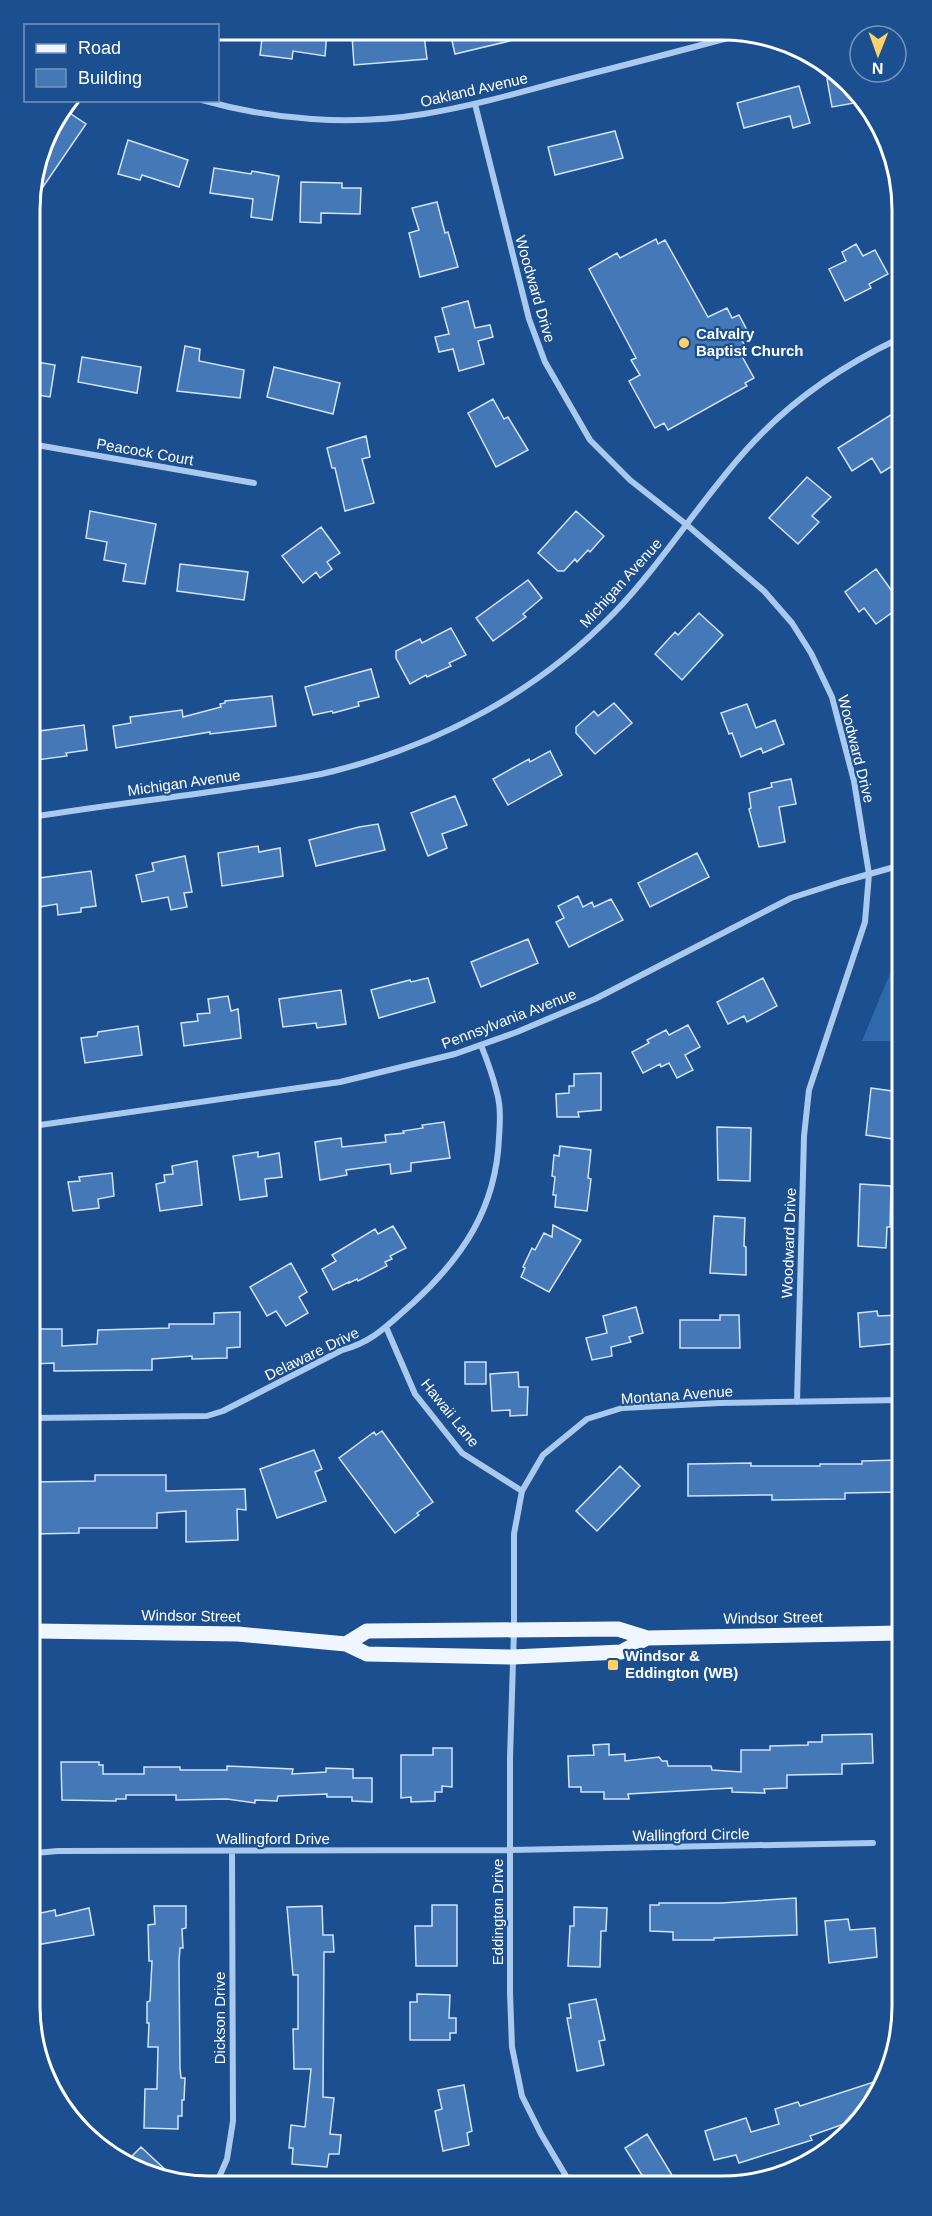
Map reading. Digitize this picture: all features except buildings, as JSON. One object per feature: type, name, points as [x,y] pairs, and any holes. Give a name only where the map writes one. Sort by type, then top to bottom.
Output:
[{"type":"main road","name":"Windsor Street","points":[[346,1644],[367,1630],[618,1629],[647,1638],[891,1633]]},
{"type":"main road","name":"Windsor Street","points":[[41,1630],[238,1634],[346,1644],[366,1654],[513,1657],[621,1652],[647,1638]]},
{"type":"street","name":"Oakland Avenue","points":[[211,102],[271,115],[328,119],[387,118],[421,114],[475,104],[716,41]]},
{"type":"street","name":"Woodward Drive","points":[[475,104],[529,319],[544,362],[590,440],[630,480],[764,591],[792,623],[811,653],[832,697],[854,781],[869,874],[865,922],[809,1090],[804,1136],[796,1402]]},
{"type":"street","name":"Michigan Avenue","points":[[41,816],[185,796],[332,772],[389,755],[440,736],[495,707],[574,652],[615,612],[747,449],[782,413],[817,384],[862,356],[892,342]]},
{"type":"street","name":"Peacock Court","points":[[41,446],[254,483]]},
{"type":"street","name":"Pennsylvania Avenue","points":[[41,1125],[340,1082],[445,1057],[517,1032],[595,999],[791,898],[892,869]]},
{"type":"street","name":"Delaware Drive","points":[[41,1418],[207,1416],[223,1411],[342,1350],[362,1345],[386,1327],[440,1278],[464,1248],[479,1219],[495,1176],[500,1119],[497,1094],[481,1045]]},
{"type":"street","name":"Hawaii Lane","points":[[386,1327],[415,1394],[462,1453],[522,1491]]},
{"type":"street","name":"Montana Avenue","points":[[514,1630],[514,1534],[522,1491],[543,1455],[587,1419],[622,1408],[651,1405],[891,1400]]},
{"type":"street","name":"Eddington Drive","points":[[514,1630],[510,1758],[512,2047],[522,2096],[565,2176]]},
{"type":"street","name":"Wallingford Circle","points":[[510,1850],[873,1843]]},
{"type":"street","name":"Wallingford Drive","points":[[41,1852],[510,1850]]},
{"type":"street","name":"Dickson Drive","points":[[220,2176],[227,2159],[232,2121],[232,1851]]},
{"type":"shaded area","points":[[892,970],[892,1041],[862,1041]]},
{"type":"place","name":"Calvalry Baptist Church","points":[[684,343]]},
{"type":"place","name":"Windsor & Eddington (WB)","points":[[613,1665]]}]
